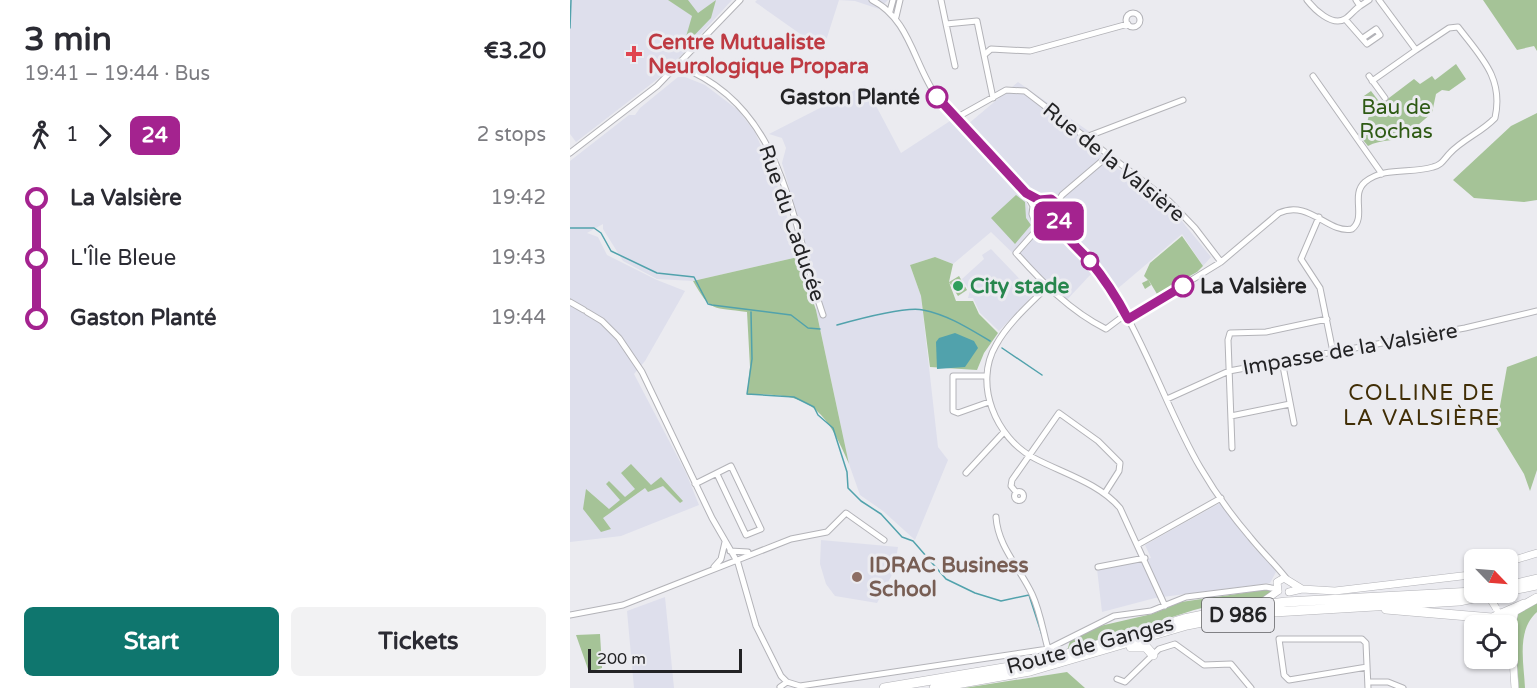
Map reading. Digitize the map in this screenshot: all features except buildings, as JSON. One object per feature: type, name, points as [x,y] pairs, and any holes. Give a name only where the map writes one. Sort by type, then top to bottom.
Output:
[{"type":"main road","points":[[1518,584],[1537,579]]},
{"type":"main road","name":"Route de Ganges","points":[[934,688],[1030,671],[1187,625],[1242,614],[1458,601],[1537,585]]},
{"type":"main road","name":"Route de Ganges","points":[[884,688],[1040,662],[1184,619],[1258,605],[1464,593]]},
{"type":"main road","name":"D 986","points":[[1491,615],[1537,598]]},
{"type":"main road","points":[[1513,615],[1524,604]]},
{"type":"main road","name":"D 986","points":[[1363,606],[1464,616]]},
{"type":"main road","points":[[1118,647],[1123,650],[1138,645],[1146,646],[1153,655]]},
{"type":"street","points":[[570,153],[678,66],[738,0]]},
{"type":"street","points":[[873,0],[896,17],[927,82],[956,118],[1026,193],[1033,206],[1032,214],[1038,224]]},
{"type":"street","points":[[890,11],[893,0]]},
{"type":"street","points":[[896,17],[900,0]]},
{"type":"street","points":[[941,0],[955,66]]},
{"type":"street","points":[[1307,0],[1319,14],[1337,21],[1345,19],[1369,0]]},
{"type":"street","points":[[1356,0],[1360,6]]},
{"type":"street","points":[[1379,0],[1416,50]]},
{"type":"street","points":[[1345,19],[1363,38]]},
{"type":"street","points":[[946,24],[976,21],[993,98]]},
{"type":"street","points":[[983,52],[991,49],[1030,51],[1128,24]]},
{"type":"street","points":[[1038,224],[1016,253],[1065,303],[1106,329],[1221,262],[1280,213],[1297,209],[1345,229],[1352,229],[1358,222],[1357,196],[1361,187],[1382,174],[1439,165],[1452,150],[1494,118],[1497,94],[1494,77],[1460,29],[1455,26],[1371,79],[1385,98]]},
{"type":"street","name":"Rue du Caducée","points":[[678,66],[704,76],[727,93],[740,105],[771,149],[823,315]]},
{"type":"street","points":[[1313,76],[1382,174]]},
{"type":"street","name":"Rue de la Valsière","points":[[956,118],[1011,88],[1025,91],[1179,210],[1221,262]]},
{"type":"street","points":[[1086,137],[1183,100]]},
{"type":"street","points":[[1057,203],[1062,195],[1109,155]]},
{"type":"street","points":[[1026,193],[1039,200],[1062,195]]},
{"type":"street","points":[[1051,199],[1057,203],[1060,211],[1058,219],[1063,232]]},
{"type":"street","points":[[1033,206],[1039,200]]},
{"type":"street","points":[[1319,217],[1301,259],[1320,288],[1333,352]]},
{"type":"street","points":[[1051,225],[1058,219]]},
{"type":"street","points":[[1038,224],[1051,225],[1063,232],[1095,268],[1127,316],[1192,453],[1249,537],[1275,564],[1282,593],[1302,589]]},
{"type":"street","points":[[1047,287],[999,339],[993,350],[987,376],[989,402],[1004,432],[1029,455],[1105,493],[1120,508],[1165,606]]},
{"type":"street","points":[[570,302],[614,332],[634,358],[695,484],[736,561],[756,626],[781,676],[787,682],[800,686],[1048,649],[1105,618],[1165,606],[1186,597],[1281,584],[1302,589],[1335,591],[1464,577]]},
{"type":"street","name":"Impasse de la Valsière","points":[[1167,399],[1229,371],[1465,328],[1537,311]]},
{"type":"street","points":[[1232,448],[1228,340],[1230,333],[1266,332],[1327,319]]},
{"type":"street","points":[[1282,361],[1294,423]]},
{"type":"street","points":[[987,376],[953,376],[953,411],[958,413],[989,402]]},
{"type":"street","points":[[1231,416],[1290,404]]},
{"type":"street","points":[[1016,492],[1011,483],[1055,414],[1063,414],[1098,441],[1120,463],[1119,471],[1105,493]]},
{"type":"street","points":[[966,472],[1004,432]]},
{"type":"street","points":[[695,484],[731,466],[761,529],[746,535],[717,474]]},
{"type":"street","points":[[1138,544],[1221,498]]},
{"type":"street","points":[[570,615],[623,605],[790,539],[807,538],[827,532],[846,513],[884,540]]},
{"type":"street","points":[[996,517],[1004,547],[1034,598],[1048,649]]},
{"type":"street","points":[[712,569],[721,559],[725,543]]},
{"type":"street","points":[[730,551],[746,554],[762,550]]},
{"type":"street","points":[[1518,559],[1537,553]]},
{"type":"street","points":[[1098,567],[1144,558]]},
{"type":"street","points":[[1258,605],[1281,584]]},
{"type":"street","points":[[1493,603],[1500,615]]},
{"type":"street","points":[[1367,667],[1289,680],[1284,675],[1279,639],[1362,639],[1366,643],[1368,685],[1388,682],[1403,688]]},
{"type":"street","points":[[1117,679],[1125,682],[1161,647],[1178,645],[1204,665],[1231,664],[1251,688]]},
{"type":"street","points":[[1513,669],[1515,688]]},
{"type":"street","points":[[780,687],[787,682]]},
{"type":"shaded area","name":"Centre Mutualiste Neurologique Propara","points":[[570,0],[732,0],[664,74],[576,142],[570,134]]},
{"type":"shaded area","points":[[757,0],[839,0],[823,50],[755,2]]},
{"type":"shaded area","points":[[839,0],[888,0],[879,9],[855,1]]},
{"type":"shaded area","points":[[678,77],[685,77],[705,85],[738,110],[755,132],[776,181],[791,230],[788,231],[789,236],[792,236],[798,257],[693,281],[657,279],[623,261],[603,229],[603,224],[587,233],[598,237],[607,255],[657,280],[685,291],[645,361],[634,374],[686,473],[699,505],[621,536],[570,542],[570,161],[629,115],[635,115],[640,108]]},
{"type":"shaded area","points":[[1018,82],[1097,137],[1091,147],[1177,215],[1211,257],[1203,266],[1182,234],[1116,290],[1062,225],[1066,215],[1061,202],[1054,196],[1034,193],[968,124]]},
{"type":"shaded area","points":[[865,85],[901,153],[950,121],[1026,201],[1034,225],[1040,230],[1055,233],[1092,273],[1064,303],[991,232],[953,264],[935,257],[910,265],[921,296],[938,447],[948,460],[915,540],[883,511],[860,495],[849,464],[816,310],[819,293],[782,163],[786,148],[782,138],[769,134]]},
{"type":"shaded area","points":[[991,249],[1034,294],[999,331],[980,313],[973,298],[968,298],[970,291],[962,279],[984,259],[982,255]]},
{"type":"shaded area","points":[[1220,503],[1255,549],[1271,563],[1276,572],[1270,583],[1155,598],[1102,612],[1097,569],[1151,558],[1145,545]]},
{"type":"shaded area","name":"IDRAC Business School","points":[[821,540],[898,547],[894,571],[877,603],[835,596],[826,584],[820,564]]},
{"type":"shaded area","points":[[665,597],[674,688],[634,688],[627,611]]},
{"type":"green space","points":[[668,0],[688,0],[698,13],[716,0],[711,18],[683,47],[692,16]]},
{"type":"green space","points":[[1483,0],[1537,0],[1537,51],[1534,46],[1517,50]]},
{"type":"green space","name":"Bau de Rochas","points":[[1456,64],[1466,79],[1449,91],[1442,90],[1436,94],[1432,113],[1418,125],[1415,135],[1368,146],[1358,134],[1366,126],[1370,112],[1361,98],[1371,91],[1381,104],[1414,79],[1420,84],[1432,76],[1435,80]]},
{"type":"green space","points":[[1537,113],[1537,200],[1524,202],[1474,198],[1453,180],[1511,126]]},
{"type":"green space","points":[[1016,195],[1025,202],[1026,218],[1031,225],[1015,244],[991,218]]},
{"type":"green space","points":[[1182,236],[1203,266],[1197,272],[1157,294],[1148,279],[1151,285],[1145,289],[1142,283],[1148,280],[1144,276],[1150,263]]},
{"type":"green space","points":[[798,257],[816,310],[849,464],[832,429],[813,407],[786,396],[747,395],[750,367],[747,312],[714,307],[704,299],[693,281]]},
{"type":"green space","points":[[935,257],[953,264],[949,282],[956,301],[973,301],[979,314],[998,333],[984,353],[977,370],[930,367],[921,296],[910,265]]},
{"type":"green space","name":"City stade","points":[[959,276],[967,290],[958,296],[949,282]]},
{"type":"green space","points":[[1537,356],[1537,470],[1530,491],[1524,474],[1496,428],[1507,367]]},
{"type":"green space","points":[[631,464],[651,485],[661,477],[683,501],[680,503],[663,486],[648,492],[645,488],[603,518],[611,529],[601,532],[583,509],[586,489],[609,509],[620,500],[606,484],[609,481],[625,497],[635,489],[621,473]]},
{"type":"green space","points":[[1271,589],[1272,593],[1260,600],[1229,601],[1194,610],[1067,651],[1070,641],[1100,626],[1152,614],[1181,602]]},
{"type":"green space","points":[[1537,601],[1537,612],[1530,619],[1524,638],[1525,688],[1519,688],[1517,669],[1516,615],[1519,609]]},
{"type":"green space","points":[[600,634],[602,668],[589,672],[576,635]]},
{"type":"green space","points":[[1067,672],[1085,688],[964,688]]},
{"type":"water","points":[[955,333],[974,341],[978,348],[965,367],[937,369],[936,342],[939,338]]},
{"type":"waterway","points":[[570,28],[571,0]]},
{"type":"waterway","points":[[570,228],[594,228],[601,233],[611,251],[657,273],[694,277],[708,304],[791,315],[808,328],[820,329]]},
{"type":"waterway","points":[[837,325],[915,309],[932,312],[949,319],[990,341]]},
{"type":"waterway","points":[[751,312],[752,359],[747,394],[794,397],[814,407],[818,415],[833,428],[847,472],[848,488],[861,501],[881,514],[902,537],[913,541],[946,579],[975,593],[1001,601],[1029,595],[1042,635]]},
{"type":"waterway","points":[[1002,348],[1042,375]]},
{"type":"bus line","name":"24","points":[[937,97],[1026,193],[1039,200],[1047,198],[1057,203],[1060,211],[1058,219],[1063,232],[1090,261],[1123,308],[1128,319],[1183,286]]},
{"type":"place","name":"Centre Mutualiste Neurologique Propara","points":[[634,54]]},
{"type":"place","name":"Gaston Planté","points":[[937,97]]},
{"type":"place","name":"City stade","points":[[958,286]]},
{"type":"place","name":"La Valsière","points":[[1183,286]]},
{"type":"place","name":"IDRAC Business School","points":[[857,577]]},
{"type":"district","name":"COLLINE DE LA VALSIÈRE","points":[[1422,404]]}]
